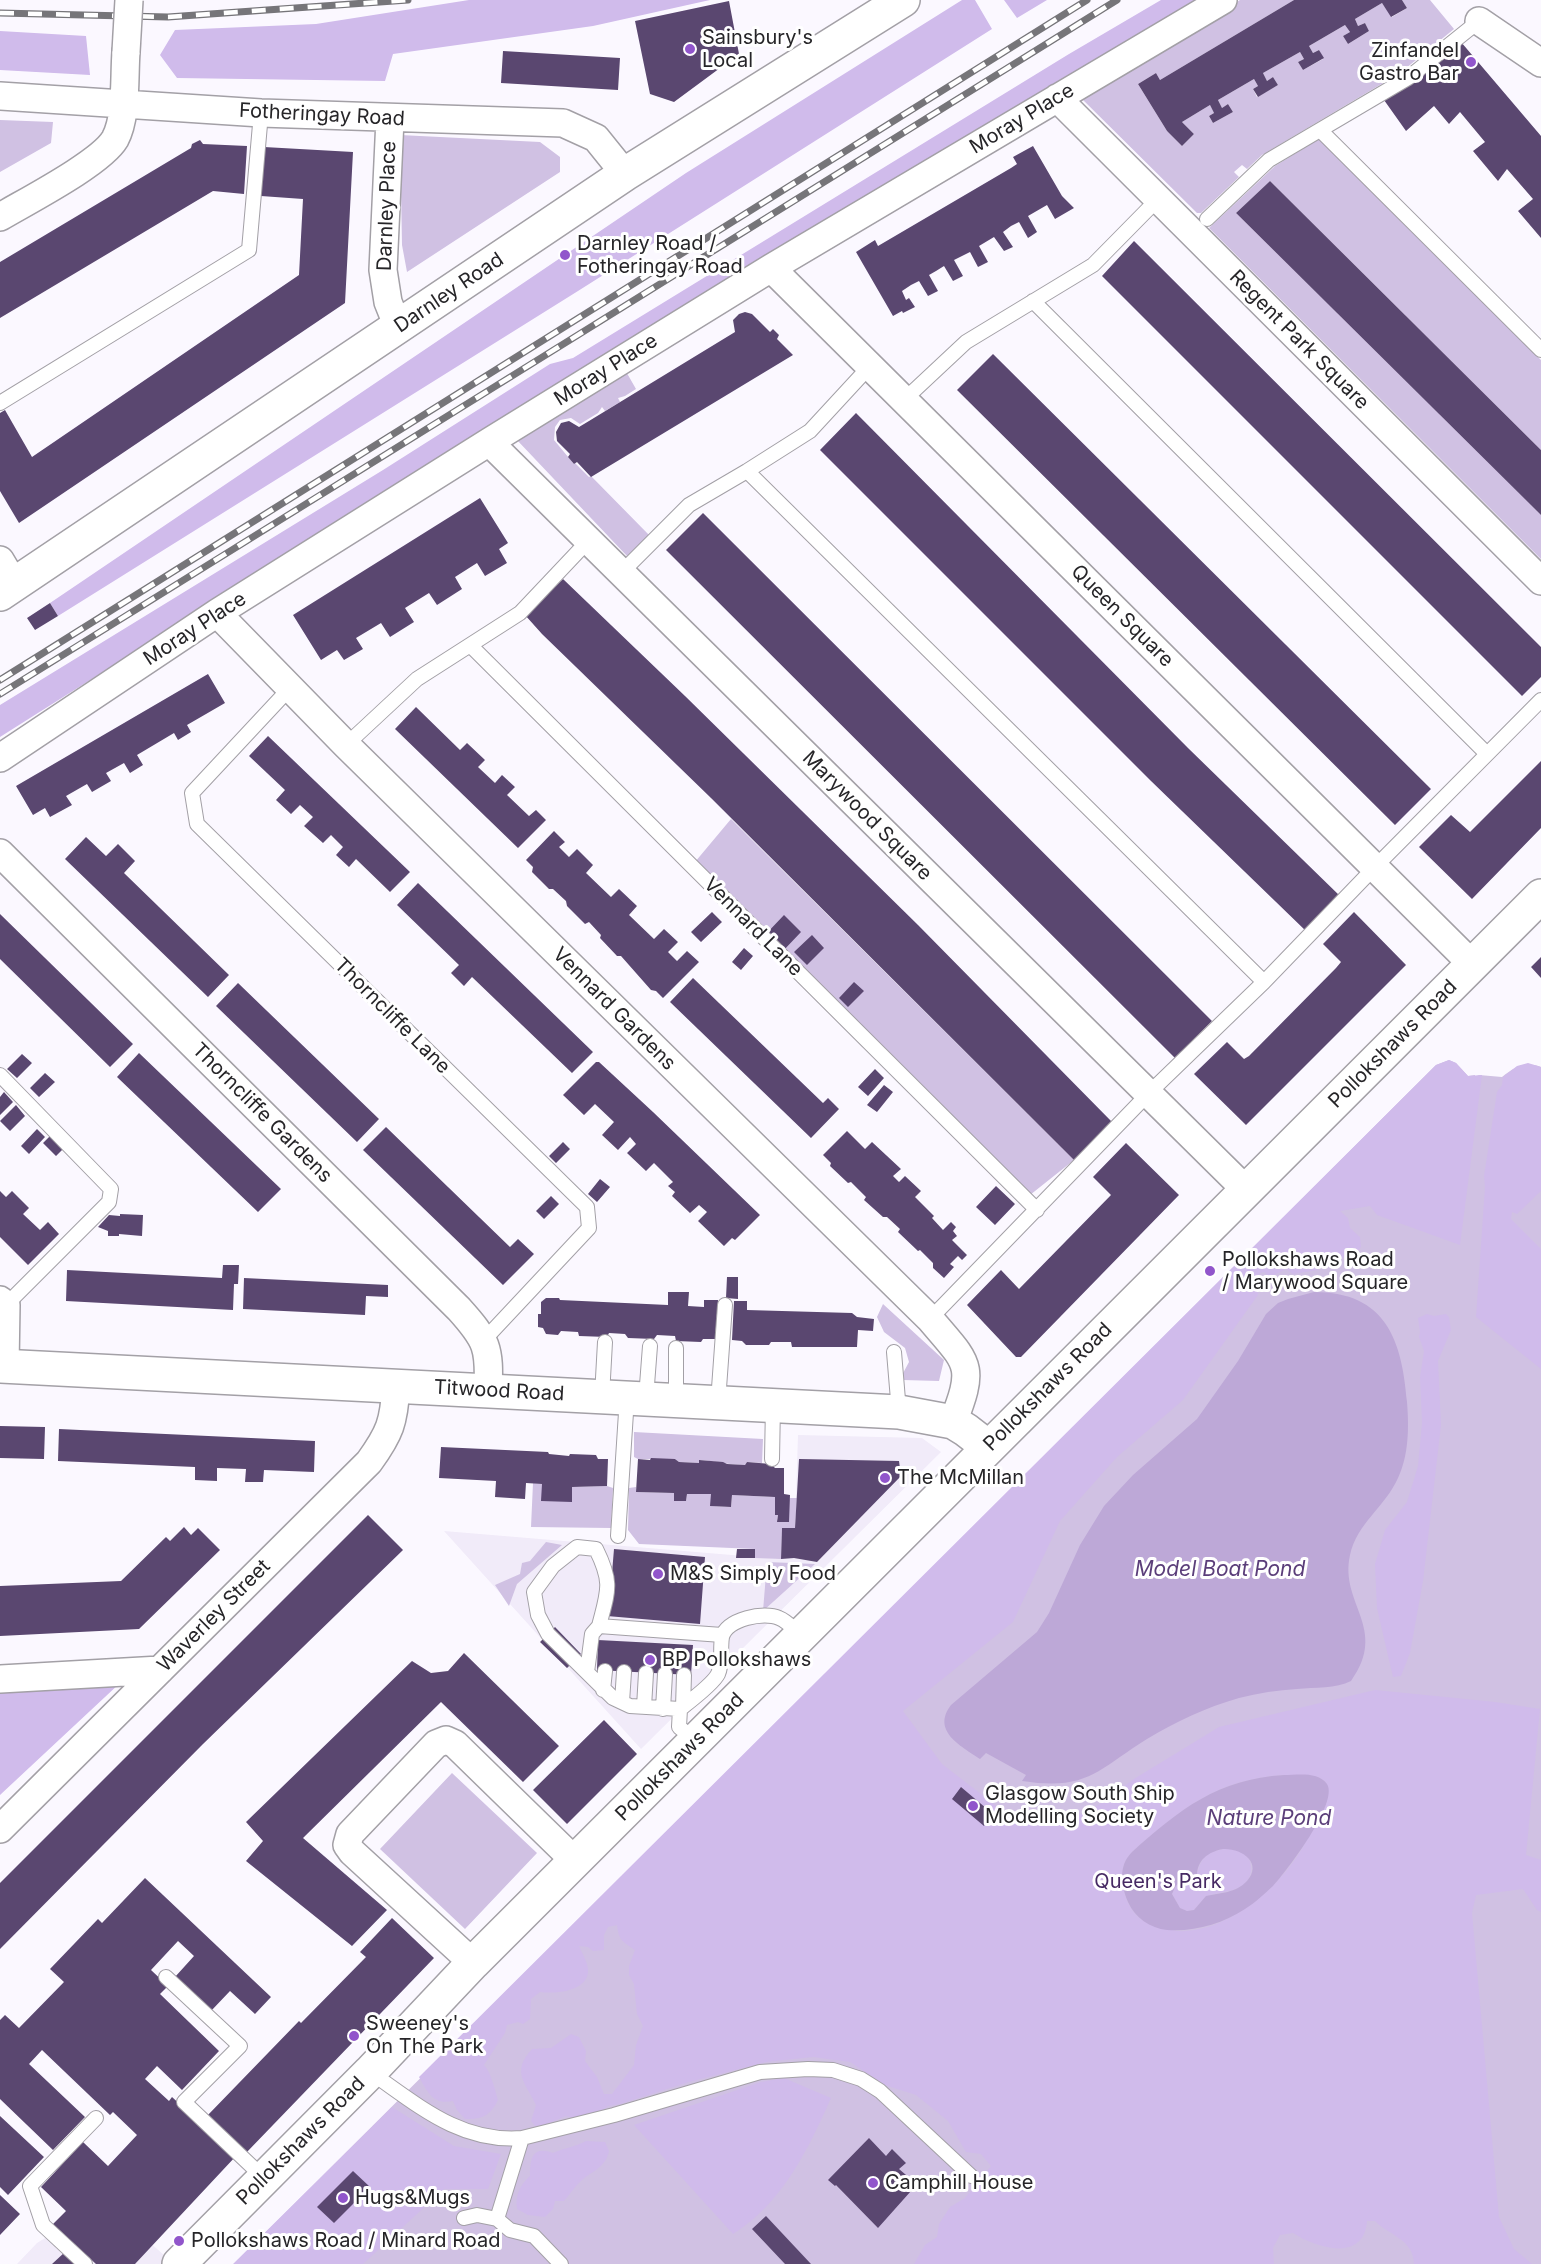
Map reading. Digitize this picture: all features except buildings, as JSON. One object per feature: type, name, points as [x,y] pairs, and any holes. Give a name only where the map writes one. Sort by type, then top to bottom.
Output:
[{"type":"main road","name":"Darnley Road","points":[[5,580],[398,327],[625,174],[903,0]]},
{"type":"main road","name":"Pollokshaws Road","points":[[179,2264],[263,2177],[370,2072],[474,1963],[1541,896]]},
{"type":"main road","name":"Titwood Road","points":[[2,1366],[898,1412],[953,1422],[988,1447]]},
{"type":"street","points":[[0,217],[104,152],[115,138],[123,105],[129,0]]},
{"type":"street","name":"Moray Place","points":[[0,758],[217,613],[489,442],[771,268],[1223,0]]},
{"type":"street","points":[[1479,21],[1540,56]]},
{"type":"street","name":"Fotheringay Road","points":[[0,96],[261,113],[563,123],[596,138],[625,174]]},
{"type":"street","name":"Regent Park Square","points":[[1057,98],[1541,581]]},
{"type":"street","name":"Darnley Place","points":[[390,119],[383,270],[388,302],[398,327]]},
{"type":"street","name":"Queen Square","points":[[771,268],[1472,964]]},
{"type":"street","name":"Marywood Square","points":[[489,442],[1246,1190]]},
{"type":"street","name":"Vennard Gardens","points":[[217,613],[346,745],[930,1319],[960,1355],[966,1367],[967,1380],[953,1422]]},
{"type":"street","name":"Thorncliffe Gardens","points":[[3,863],[459,1309],[484,1340],[489,1362],[488,1390]]},
{"type":"street","points":[[2,1366],[3,1303]]},
{"type":"street","name":"Waverley Street","points":[[0,1829],[369,1462],[391,1427],[396,1386]]},
{"type":"street","points":[[0,1679],[160,1670]]},
{"type":"street","points":[[474,1963],[347,1845],[350,1834],[435,1744],[446,1740],[455,1744],[576,1862]]},
{"type":"lane","points":[[1207,219],[1269,160],[1408,78],[1479,21]]},
{"type":"lane","points":[[0,403],[249,250],[261,113]]},
{"type":"lane","points":[[1320,130],[1541,350]]},
{"type":"lane","points":[[904,400],[966,342],[1093,265],[1158,199]]},
{"type":"lane","points":[[1033,301],[1487,754]]},
{"type":"lane","points":[[621,573],[689,505],[810,431],[870,366]]},
{"type":"lane","points":[[747,471],[1264,982]]},
{"type":"lane","points":[[346,745],[417,679],[520,612],[589,540]]},
{"type":"lane","name":"Vennard Lane","points":[[470,645],[1037,1210]]},
{"type":"lane","name":"Thorncliffe Lane","points":[[290,688],[192,793],[197,824],[587,1208],[589,1228],[484,1340]]},
{"type":"lane","points":[[930,1319],[1149,1093],[1264,982],[1374,867],[1541,700]]},
{"type":"lane","points":[[0,1075],[111,1189],[109,1202],[3,1303]]},
{"type":"lane","points":[[718,1402],[725,1305]]},
{"type":"lane","points":[[605,1342],[638,1398]]},
{"type":"lane","points":[[618,1536],[638,1398],[650,1346]]},
{"type":"lane","points":[[638,1398],[676,1348]]},
{"type":"lane","points":[[894,1352],[898,1412]]},
{"type":"lane","points":[[772,1460],[773,1405]]},
{"type":"lane","points":[[604,1631],[608,1578],[596,1549],[577,1547],[553,1566],[534,1592],[538,1615],[548,1634],[603,1690],[630,1706],[682,1708],[718,1675],[723,1635],[727,1629],[746,1617],[763,1615],[779,1618],[801,1635]]},
{"type":"lane","points":[[587,1672],[592,1634],[604,1631],[686,1639],[723,1635]]},
{"type":"lane","points":[[603,1690],[605,1671]]},
{"type":"lane","points":[[622,1702],[624,1672]]},
{"type":"lane","points":[[644,1707],[646,1673]]},
{"type":"lane","points":[[663,1709],[665,1674]]},
{"type":"lane","points":[[684,1675],[679,1726],[696,1741]]},
{"type":"lane","points":[[166,1977],[240,2046],[184,2102],[263,2177]]},
{"type":"lane","points":[[370,2072],[454,2127],[492,2139],[522,2138],[614,2115],[760,2072],[808,2068],[833,2070],[861,2079],[880,2091],[970,2176]]},
{"type":"lane","points":[[85,2264],[43,2225],[30,2186],[96,2118]]},
{"type":"lane","points":[[497,2219],[522,2138]]},
{"type":"lane","points":[[464,2218],[477,2215],[497,2219],[510,2230],[534,2236],[561,2264]]},
{"type":"shaded area","points":[[469,0],[710,0],[593,26],[393,54],[385,81],[177,78],[160,55],[175,30],[316,24]]},
{"type":"shaded area","points":[[962,0],[975,0],[992,29],[58,616],[50,603],[686,173]]},
{"type":"shaded area","points":[[1004,0],[1047,0],[1017,18]]},
{"type":"shaded area","points":[[1161,0],[1201,0],[484,431],[0,737],[0,705],[383,470],[550,364],[573,358]]},
{"type":"shaded area","points":[[0,31],[86,36],[90,75],[0,70]]},
{"type":"shaded area","points":[[1449,1060],[1456,1063],[1468,1076],[1482,1075],[1460,1245],[1377,1215],[1370,1206],[1340,1211],[1348,1218],[1350,1228],[1360,1237],[1361,1247],[1355,1254],[1329,1262],[1317,1270],[1293,1274],[1286,1269],[1270,1277],[1264,1272],[1260,1273],[1253,1283],[1257,1287],[1258,1295],[1183,1400],[1117,1457],[1060,1521],[1013,1622],[903,1711],[942,1764],[1007,1814],[1086,1814],[1134,1779],[1219,1727],[1375,1690],[1495,1702],[1540,1709],[1526,1855],[1541,1860],[1541,1912],[1537,1910],[1523,1889],[1476,1895],[1472,1913],[1499,2217],[1514,2249],[1532,2264],[1414,2264],[1410,2249],[1405,2243],[1375,2221],[1367,2221],[1364,2234],[1357,2243],[1348,2247],[1326,2247],[1293,2233],[1280,2235],[1273,2248],[1274,2264],[914,2264],[925,2245],[937,2237],[939,2224],[950,2207],[965,2198],[991,2166],[981,2154],[966,2152],[948,2121],[916,2095],[885,2085],[850,2062],[813,2057],[766,2062],[608,2106],[599,2113],[574,2118],[566,2116],[545,2125],[535,2126],[531,2121],[536,2105],[524,2083],[521,2071],[522,2064],[532,2049],[551,2048],[571,2034],[579,2037],[586,2051],[585,2061],[597,2077],[604,2094],[612,2094],[634,2065],[636,2045],[643,2026],[637,2014],[634,1984],[629,1975],[629,1966],[635,1950],[622,1940],[617,1925],[608,1927],[604,1935],[604,1950],[593,1951],[588,1947],[579,1946],[588,1970],[586,1979],[581,1984],[561,1992],[540,1992],[531,1999],[530,2019],[523,2024],[518,2022],[507,2025],[505,2033],[484,2065],[491,2077],[498,2100],[489,2113],[476,2119],[465,2119],[453,2101],[441,2101],[432,2096],[419,2077],[1436,1065]],"holes":[[[1284,1775],[1318,1777],[1326,1782],[1307,1840],[1280,1877],[1250,1905],[1214,1925],[1196,1930],[1177,1931],[1146,1922],[1136,1915],[1128,1904],[1122,1874],[1126,1860],[1132,1852],[1184,1810],[1219,1790],[1239,1783]]]},
{"type":"shaded area","points":[[1528,1063],[1541,1067],[1541,1191],[1517,1214],[1512,1212],[1511,1219],[1541,1249],[1541,1369],[1476,1317],[1484,1176],[1497,1092],[1502,1085],[1503,1077],[1517,1066]]},
{"type":"shaded area","points":[[1427,1314],[1434,1316],[1446,1314],[1449,1317],[1451,1330],[1438,1361],[1441,1425],[1423,1581],[1410,1653],[1401,1676],[1393,1677],[1377,1608],[1375,1564],[1385,1530],[1407,1502],[1418,1466],[1422,1423],[1420,1377],[1424,1351],[1419,1337],[1418,1318]]},
{"type":"shaded area","points":[[798,1435],[922,1438],[941,1452],[641,1749],[444,1531],[780,1559],[782,1528],[795,1528]]},
{"type":"shaded area","points":[[120,1683],[0,1795],[0,1690]]},
{"type":"shaded area","points":[[1223,1849],[1237,1850],[1246,1855],[1251,1864],[1251,1871],[1245,1884],[1205,1897],[1194,1910],[1187,1911],[1180,1908],[1172,1894],[1176,1886],[1184,1879],[1196,1877],[1204,1858]]},
{"type":"shaded area","points":[[784,2078],[831,2098],[803,2155],[780,2191],[750,2222],[733,2234],[634,2125],[761,2082]]},
{"type":"shaded area","points":[[392,2107],[454,2146],[501,2154],[488,2189],[444,2189],[363,2264],[233,2264]]},
{"type":"shaded area","points":[[586,2141],[605,2142],[609,2151],[603,2164],[580,2181],[564,2201],[555,2201],[553,2209],[545,2217],[528,2215],[517,2209],[519,2191],[530,2176],[532,2159],[536,2152],[553,2153]]},
{"type":"shaded area","points":[[104,2202],[174,2264],[17,2264],[37,2243]]},
{"type":"green space","points":[[1240,0],[1294,0],[1160,80],[1156,73],[1138,84],[1167,131],[1182,146],[1194,134],[1182,122],[1210,105],[1214,113],[1209,116],[1213,123],[1233,112],[1228,104],[1222,108],[1218,100],[1254,79],[1258,86],[1253,89],[1257,97],[1278,85],[1273,77],[1267,81],[1263,73],[1300,52],[1304,59],[1298,62],[1303,70],[1323,59],[1319,50],[1313,53],[1309,46],[1345,25],[1350,32],[1343,36],[1348,44],[1369,31],[1365,23],[1358,26],[1355,19],[1382,3],[1392,17],[1407,8],[1402,0],[1430,0],[1454,29],[1400,73],[1262,155],[1247,169],[1242,165],[1234,172],[1239,177],[1201,213],[1197,213],[1081,98]]},
{"type":"green space","points":[[0,120],[53,122],[51,143],[0,172]]},
{"type":"green space","points":[[400,135],[540,142],[560,157],[560,172],[407,272],[402,245]]},
{"type":"green space","points":[[1319,139],[1541,360],[1541,450],[1270,181],[1236,213],[1541,515],[1541,559],[1209,228],[1275,166]]},
{"type":"green space","points":[[624,368],[636,389],[618,398],[620,402],[605,411],[602,407],[598,413],[580,424],[571,418],[560,420],[555,427],[554,440],[574,464],[589,477],[591,476],[649,535],[627,556],[516,439]]},
{"type":"green space","points":[[731,819],[1074,1160],[1030,1195],[695,862]]},
{"type":"green space","name":"Queen's Park","points":[[1449,1060],[1456,1063],[1468,1076],[1475,1075],[1475,1077],[1479,1075],[1502,1077],[1525,1065],[1541,1067],[1541,2264],[234,2264],[1436,1065]]},
{"type":"green space","points":[[883,1304],[944,1360],[939,1381],[903,1380],[901,1377],[909,1362],[905,1348],[884,1332],[877,1317]]},
{"type":"green space","points":[[634,1432],[763,1439],[762,1463],[747,1462],[745,1465],[739,1465],[700,1460],[699,1463],[679,1462],[675,1459],[638,1459],[634,1457]]},
{"type":"green space","points":[[533,1483],[542,1484],[572,1502],[572,1487],[607,1486],[613,1488],[611,1528],[531,1527]]},
{"type":"green space","points":[[636,1487],[636,1492],[674,1493],[674,1501],[686,1501],[687,1494],[711,1494],[711,1506],[731,1507],[732,1495],[775,1497],[777,1521],[790,1498],[797,1498],[795,1528],[782,1528],[781,1559],[755,1558],[755,1549],[639,1544],[628,1530],[629,1488]]},
{"type":"green space","points":[[546,1542],[562,1545],[517,1584],[509,1606],[495,1585],[520,1574],[522,1563],[530,1561]]},
{"type":"green space","points":[[767,1562],[815,1564],[763,1611]]},
{"type":"green space","points":[[452,1773],[537,1853],[465,1929],[380,1849]]},
{"type":"water","name":"Model Boat Pond","points":[[1314,1292],[1338,1294],[1358,1300],[1374,1310],[1386,1324],[1394,1340],[1405,1379],[1408,1421],[1402,1469],[1386,1498],[1365,1524],[1350,1555],[1348,1572],[1361,1616],[1365,1646],[1361,1662],[1351,1681],[1332,1687],[1261,1693],[1215,1706],[1158,1733],[1103,1769],[1077,1780],[1062,1783],[1022,1781],[1026,1775],[986,1753],[980,1759],[957,1743],[946,1730],[944,1723],[951,1705],[1037,1632],[1049,1613],[1080,1545],[1104,1506],[1133,1475],[1197,1419],[1238,1361],[1266,1314],[1278,1303]]},
{"type":"water","name":"Nature Pond","points":[[1313,1775],[1327,1784],[1329,1793],[1319,1821],[1289,1867],[1273,1886],[1245,1909],[1208,1926],[1187,1930],[1167,1930],[1149,1924],[1139,1917],[1128,1902],[1122,1882],[1124,1863],[1132,1852],[1167,1822],[1201,1799],[1239,1783],[1260,1778]],"holes":[[[1223,1849],[1243,1854],[1251,1863],[1253,1868],[1247,1881],[1233,1890],[1206,1896],[1194,1910],[1187,1911],[1180,1908],[1172,1894],[1176,1886],[1188,1877],[1197,1876],[1201,1861],[1208,1855]]]},
{"type":"railway","points":[[0,13],[168,17],[408,0]]},
{"type":"railway","points":[[0,680],[1087,0]]},
{"type":"railway","points":[[0,694],[1117,0]]},
{"type":"place","name":"Sainsbury's Local","points":[[690,49]]},
{"type":"place","name":"Zinfandel Gastro Bar","points":[[1471,62]]},
{"type":"place","name":"Darnley Road / Fotheringay Road","points":[[565,255]]},
{"type":"place","name":"Pollokshaws Road / Marywood Square","points":[[1210,1271]]},
{"type":"place","name":"The McMillan","points":[[885,1478]]},
{"type":"place","name":"M&S Simply Food","points":[[658,1574]]},
{"type":"place","name":"BP Pollokshaws","points":[[650,1660]]},
{"type":"place","name":"Glasgow South Ship Modelling Society","points":[[973,1806]]},
{"type":"place","name":"Sweeney's On The Park","points":[[354,2036]]},
{"type":"place","name":"Camphill House","points":[[873,2183]]},
{"type":"place","name":"Hugs&Mugs","points":[[343,2198]]},
{"type":"place","name":"Pollokshaws Road / Minard Road","points":[[179,2241]]}]
